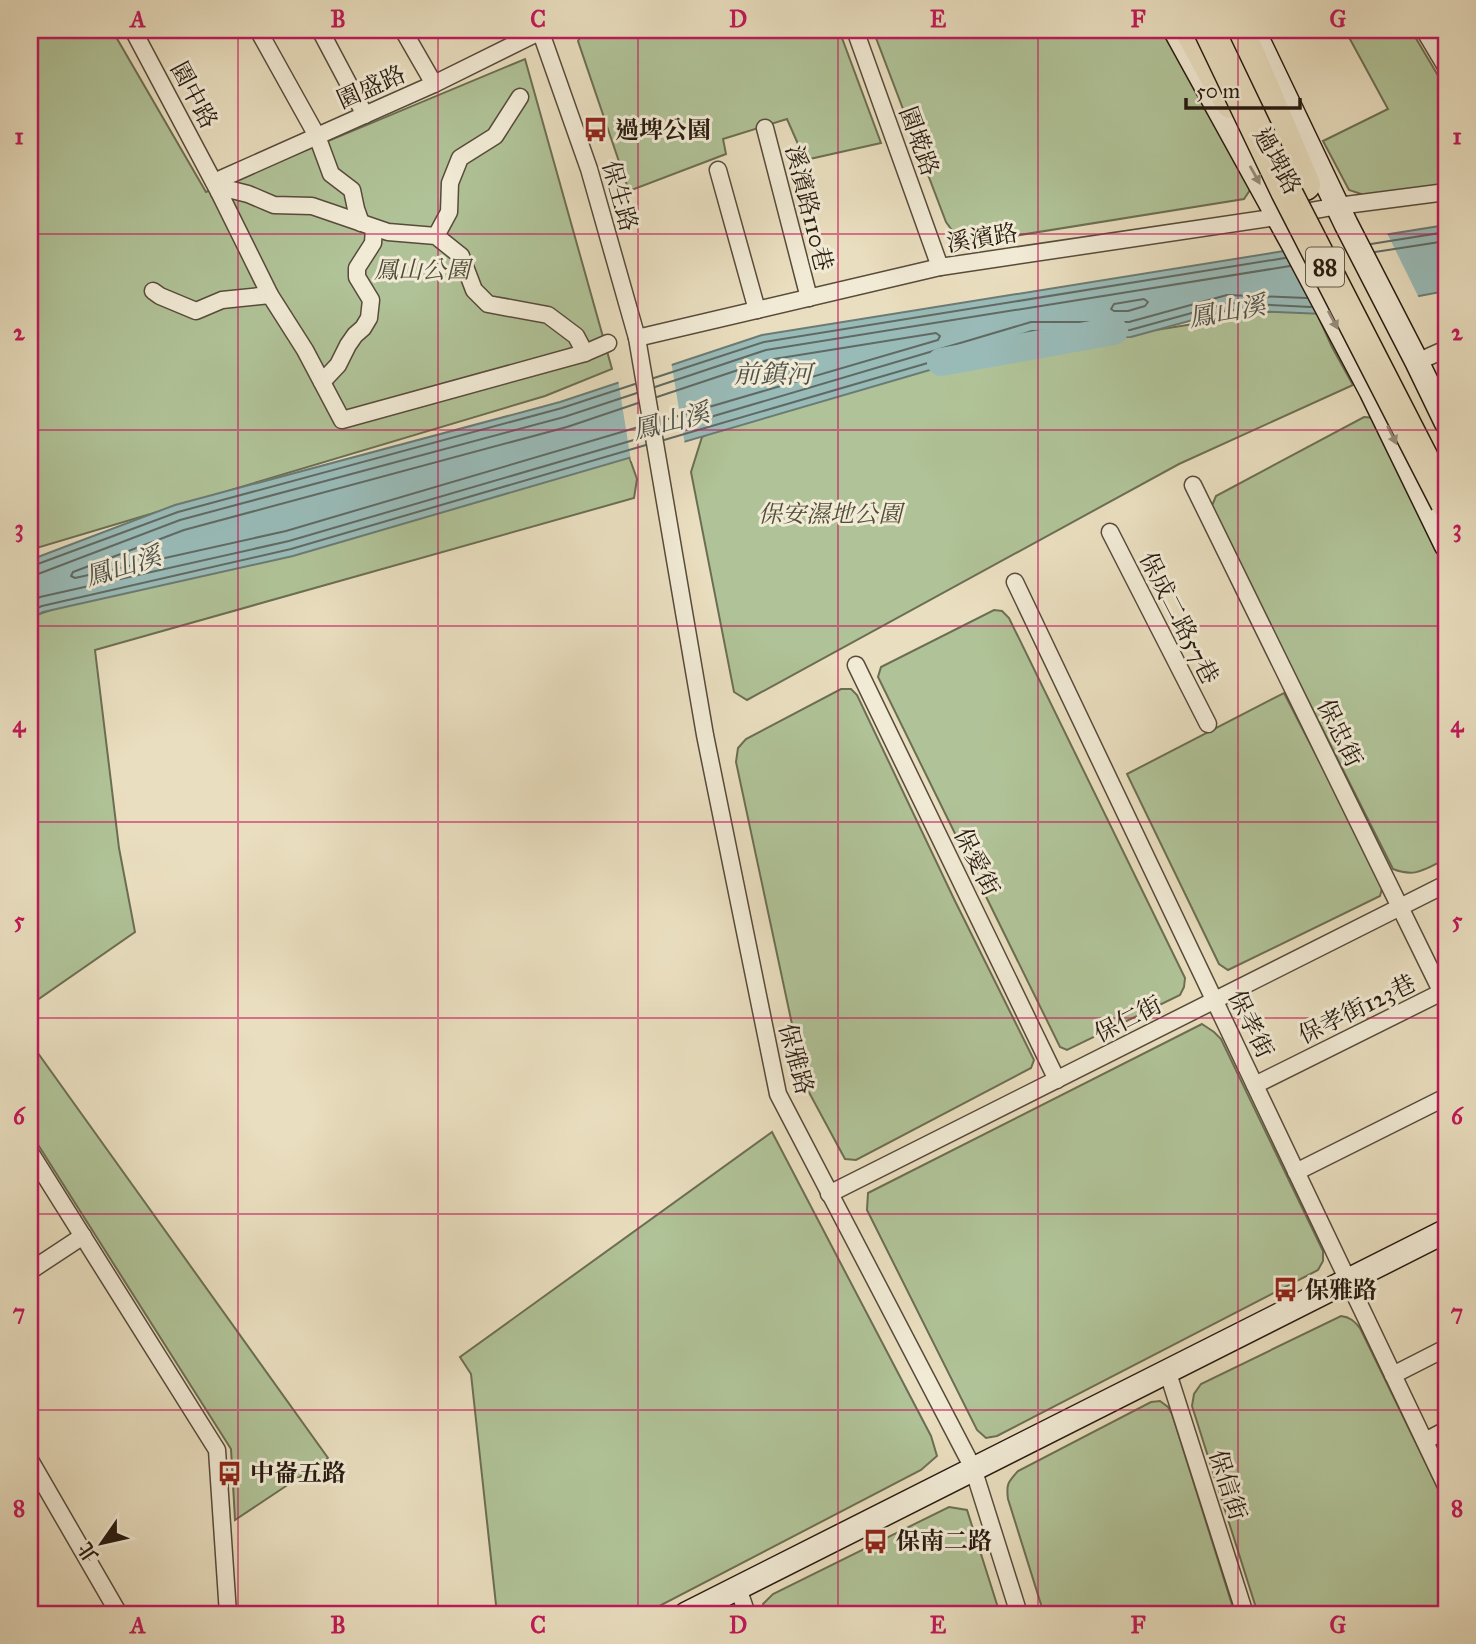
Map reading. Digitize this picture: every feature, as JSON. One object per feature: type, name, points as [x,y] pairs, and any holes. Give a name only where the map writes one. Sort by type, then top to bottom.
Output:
[{"type":"highway","points":[[1190,30],[1289,198]]},
{"type":"highway","name":"88","points":[[1209,30],[1289,198],[1446,502]]},
{"type":"highway","name":"88","points":[[1227,30],[1289,198],[1446,461]]},
{"type":"highway","points":[[1239,30],[1289,198]]},
{"type":"main road","name":"過埤路","points":[[1175,30],[1289,198],[1293,244],[1446,545]]},
{"type":"main road","name":"過埤路","points":[[1253,30],[1351,234],[1417,362]]},
{"type":"main road","points":[[1417,362],[1446,422]]},
{"type":"main road","points":[[686,1614],[1446,1231]]},
{"type":"street","name":"園中路","points":[[134,30],[217,187],[270,295],[305,350],[342,420],[585,353]]},
{"type":"street","points":[[257,30],[317,136],[331,174],[352,190],[356,209],[368,225],[373,243],[357,268],[358,277],[371,300],[369,318],[348,345],[338,365],[322,382]]},
{"type":"street","points":[[320,30],[365,115]]},
{"type":"street","points":[[403,30],[434,84]]},
{"type":"street","name":"園盛路","points":[[217,187],[317,136],[434,84],[542,30]]},
{"type":"street","name":"保生路","points":[[542,30],[589,169],[637,338],[659,472]]},
{"type":"street","name":"園墘路","points":[[855,30],[940,267]]},
{"type":"street","points":[[1424,30],[1446,67]]},
{"type":"street","points":[[436,236],[449,212],[450,183],[460,158],[495,136],[520,97]]},
{"type":"street","name":"溪濱路110巷","points":[[765,128],[809,298]]},
{"type":"street","points":[[718,170],[757,310]]},
{"type":"street","points":[[217,187],[248,194],[274,205],[312,206],[388,232],[436,236],[461,256],[474,290],[488,304],[548,315],[576,336],[585,353],[608,343]]},
{"type":"street","name":"溪濱路","points":[[637,338],[940,267],[1289,198],[1338,206],[1446,192]]},
{"type":"street","points":[[153,290],[160,296],[196,311],[222,300],[270,295]]},
{"type":"street","points":[[1417,362],[1446,349]]},
{"type":"street","name":"保雅路","points":[[659,472],[705,735],[778,1094],[973,1468],[1019,1614]]},
{"type":"street","name":"保忠街","points":[[1193,485],[1444,996]]},
{"type":"street","name":"保成二路57巷","points":[[1110,532],[1208,724]]},
{"type":"street","name":"保孝街","points":[[1015,582],[1446,1486]]},
{"type":"street","name":"保愛街","points":[[856,665],[1057,1080]]},
{"type":"street","name":"保仁街","points":[[829,1194],[1446,884]]},
{"type":"street","name":"保孝街123巷","points":[[1255,1085],[1444,996]]},
{"type":"street","points":[[1296,1172],[1446,1097]]},
{"type":"street","points":[[30,1152],[217,1450],[228,1614]]},
{"type":"street","points":[[30,1271],[83,1236]]},
{"type":"street","points":[[1393,1375],[1446,1348]]},
{"type":"street","name":"保信街","points":[[1167,1370],[1245,1614]]},
{"type":"street","points":[[1425,1441],[1446,1430]]},
{"type":"street","points":[[30,1460],[119,1614]]},
{"type":"street","points":[[738,1588],[747,1614]]},
{"type":"green space","name":"鳳山公園","points":[[30,30],[112,30],[206,192],[525,59],[612,369],[545,396],[30,550]]},
{"type":"green space","points":[[839,30],[881,143],[805,160],[787,119],[723,139],[726,154],[629,191],[578,41],[583,32]]},
{"type":"green space","points":[[873,30],[1166,30],[1252,187],[1244,199],[970,243],[959,240],[946,222]]},
{"type":"green space","points":[[1345,30],[1411,30],[1446,89],[1446,185],[1364,195],[1349,190],[1323,141],[1388,109]]},
{"type":"green space","name":"保安濕地公園","points":[[1313,305],[1353,385],[1179,464],[747,700],[734,692],[691,472],[702,437],[742,416],[816,384]]},
{"type":"green space","points":[[1364,417],[1375,418],[1446,561],[1446,859],[1426,869],[1408,873],[1393,869],[1211,508],[1216,496]]},
{"type":"green space","points":[[627,451],[637,479],[634,498],[95,650],[119,848],[135,932],[30,1005],[30,617],[244,546]]},
{"type":"green space","points":[[994,610],[1002,611],[1009,618],[1185,978],[1180,995],[1067,1050],[1060,1047],[878,677],[881,667]]},
{"type":"green space","points":[[841,689],[851,689],[857,695],[1034,1060],[1031,1068],[856,1160],[845,1159],[805,1085],[736,762],[738,748],[746,739]]},
{"type":"green space","points":[[1284,693],[1383,885],[1380,896],[1228,970],[1219,964],[1127,774]]},
{"type":"green space","points":[[1202,1024],[1221,1039],[1323,1251],[1323,1261],[1318,1270],[997,1436],[986,1438],[977,1430],[867,1210],[868,1193]]},
{"type":"green space","points":[[30,1042],[328,1458],[235,1520],[231,1449],[30,1132]]},
{"type":"green space","points":[[772,1132],[931,1436],[937,1456],[921,1470],[644,1614],[497,1614],[471,1374],[460,1357]]},
{"type":"green space","points":[[1341,1316],[1352,1320],[1360,1328],[1446,1505],[1446,1614],[1258,1614],[1192,1406],[1194,1394],[1201,1384]]},
{"type":"green space","points":[[1160,1401],[1172,1414],[1235,1614],[1044,1614],[1008,1499],[1010,1481],[1018,1471],[1151,1402]]},
{"type":"green space","points":[[949,1507],[967,1510],[1000,1614],[767,1614],[763,1604],[773,1594]]},
{"type":"water","name":"前鎮河","points":[[1446,225],[1446,291],[1324,314],[1229,310],[1131,337],[1033,338],[293,556],[43,612],[30,619],[30,560],[175,505],[560,402],[762,335]]},
{"type":"pier","points":[[1386,231],[1420,300],[1325,318],[1283,247]]},
{"type":"pier","points":[[671,361],[685,445],[631,461],[618,379]]},
{"type":"waterway","name":"鳳山溪","points":[[941,362],[1114,331]]},
{"type":"place","name":"過埤公園","points":[[595,130]]},
{"type":"place","name":"保雅路","points":[[1285,1290]]},
{"type":"place","name":"中崙五路","points":[[230,1473]]},
{"type":"place","name":"保南二路","points":[[876,1541]]}]
